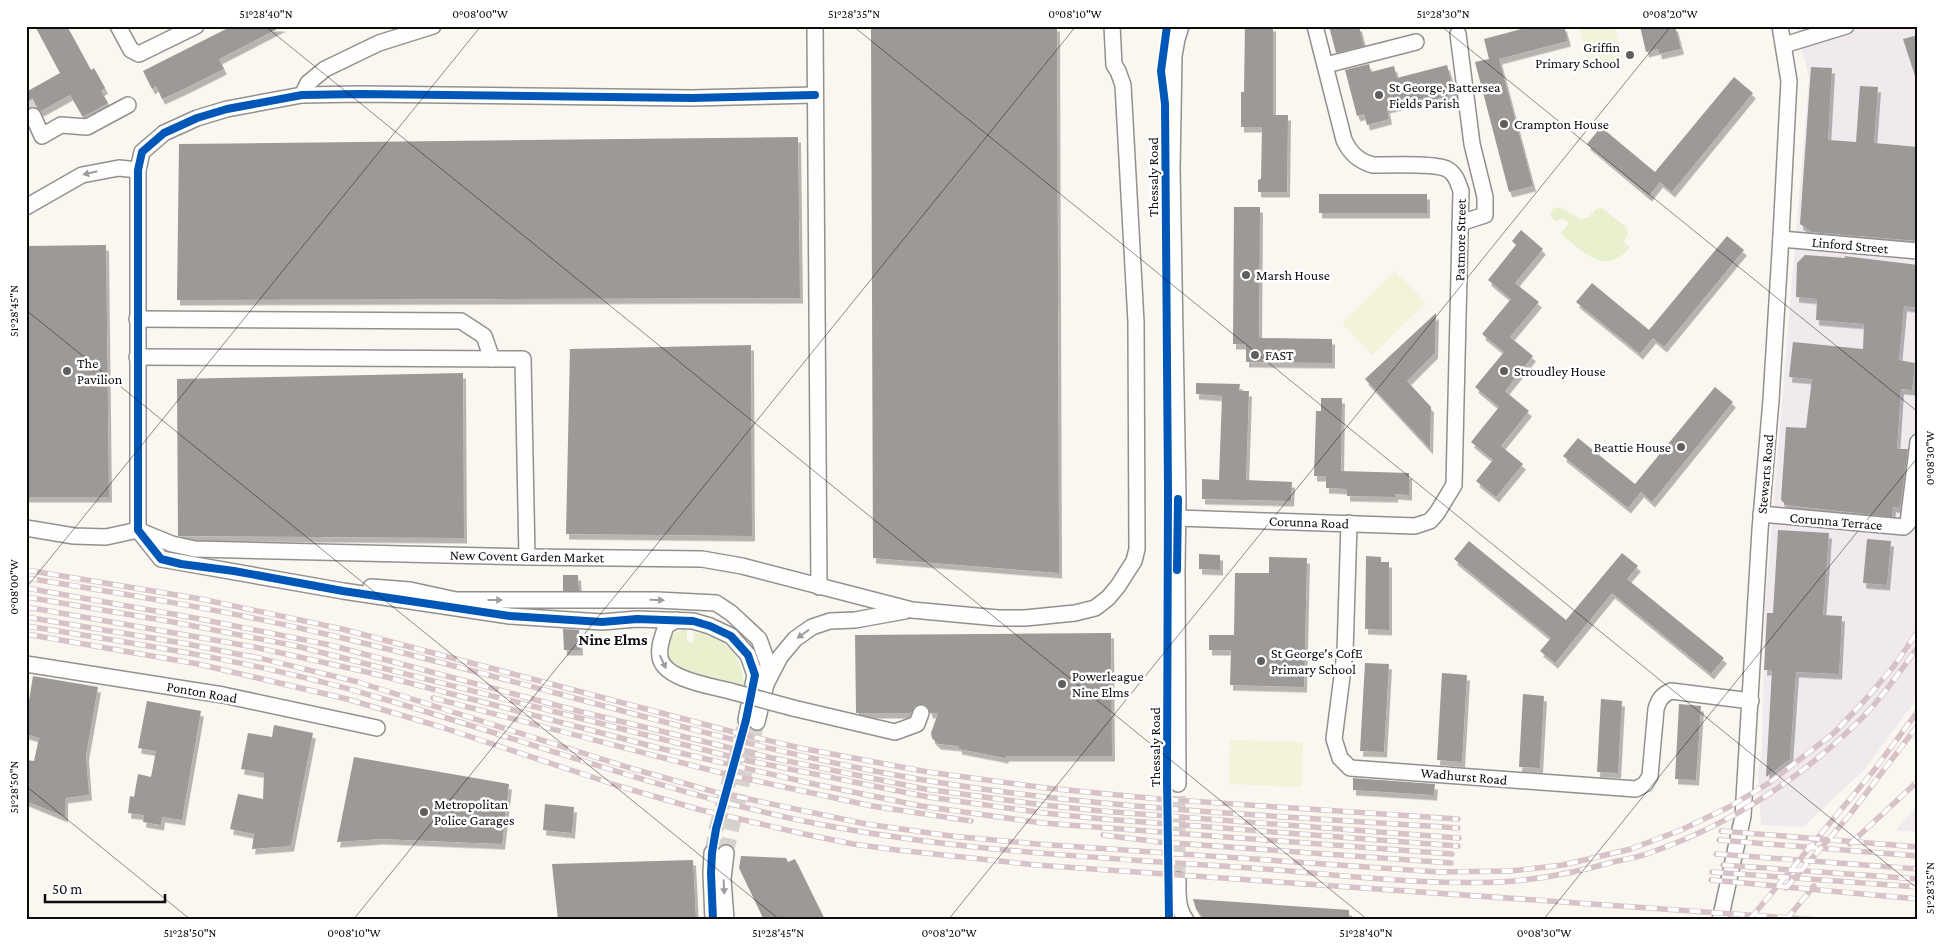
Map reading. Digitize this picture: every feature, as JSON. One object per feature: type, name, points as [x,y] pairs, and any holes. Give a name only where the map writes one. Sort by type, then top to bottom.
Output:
[{"type":"street","points":[[118,26],[131,50],[139,54],[196,26]]},
{"type":"street","points":[[302,96],[308,83],[325,69],[379,43],[433,26]]},
{"type":"street","points":[[815,26],[819,586]]},
{"type":"street","name":"New Covent Garden Market","points":[[138,530],[172,544],[195,549],[702,559],[742,566],[912,610],[998,618],[1025,618],[1075,613],[1095,608],[1108,598],[1118,586],[1134,561],[1137,548],[1136,322],[1123,84],[1114,65],[1112,26]]},
{"type":"street","name":"Thessaly Road","points":[[1178,784],[1178,490],[1172,169],[1174,56],[1176,39],[1181,26]]},
{"type":"street","name":"Patmore Street","points":[[1315,26],[1344,140],[1349,150],[1364,162],[1373,164],[1434,166],[1447,169],[1457,178],[1461,191],[1454,485],[1437,513]]},
{"type":"street","name":"Stewarts Road","points":[[1720,920],[1743,816],[1751,701],[1761,514],[1781,239],[1788,81],[1780,26]]},
{"type":"street","points":[[1784,45],[1846,26]]},
{"type":"street","points":[[1458,34],[1472,144],[1485,197],[1485,215],[1460,223]]},
{"type":"street","points":[[1326,65],[1416,42]]},
{"type":"street","points":[[676,620],[637,619],[602,622],[519,617],[344,591],[161,559],[138,530],[138,170],[142,152],[164,133],[197,118],[226,109],[302,96],[360,94],[692,98],[815,95]]},
{"type":"street","points":[[33,116],[42,136],[61,125],[87,127],[128,106]]},
{"type":"street","points":[[26,207],[82,175],[119,168],[138,170]]},
{"type":"street","name":"Linford Street","points":[[1781,239],[1918,251]]},
{"type":"street","points":[[137,319],[461,321],[484,336],[492,359]]},
{"type":"street","points":[[137,357],[522,359],[528,557]]},
{"type":"street","name":"Corunna Terrace","points":[[1761,514],[1904,527],[1908,523],[1918,442]]},
{"type":"street","name":"Corunna Road","points":[[1177,518],[1415,526],[1430,521],[1437,513]]},
{"type":"street","name":"Wadhurst Road","points":[[1349,523],[1345,653],[1334,738],[1340,758],[1350,768],[1636,789],[1645,784],[1650,776],[1656,709],[1663,694],[1671,691],[1751,701]]},
{"type":"street","points":[[26,528],[74,536],[106,537],[138,530]]},
{"type":"street","points":[[344,591],[358,586],[410,590],[456,600],[657,600],[716,603],[737,618],[759,640],[768,664],[766,684]]},
{"type":"street","name":"New Covent Garden Market","points":[[676,620],[693,621],[710,626],[731,636],[748,655],[755,675],[752,721],[766,684],[780,657],[795,639],[812,627],[830,621],[855,620],[912,610]]},
{"type":"street","points":[[676,620],[666,626],[660,647],[660,659],[668,671],[682,678],[793,708],[895,732],[916,724],[921,713]]},
{"type":"street","name":"Ponton Road","points":[[26,664],[224,694],[377,728]]},
{"type":"street","points":[[713,920],[711,873],[719,853],[724,878],[726,920]]},
{"type":"street","points":[[1178,880],[1180,911],[1186,920]]},
{"type":"shaded area","points":[[1796,26],[1918,26],[1918,697],[1865,769],[1803,827],[1761,825],[1758,774],[1762,750],[1765,608],[1809,77]]},
{"type":"shaded area","points":[[1918,805],[1918,832],[1896,830]]},
{"type":"green space","points":[[1579,26],[1614,26],[1623,58],[1590,66]]},
{"type":"green space","points":[[1559,207],[1581,219],[1589,217],[1596,209],[1602,208],[1626,227],[1628,234],[1623,242],[1630,247],[1621,256],[1612,260],[1603,261],[1586,254],[1561,234],[1569,223],[1563,219],[1555,221],[1550,214],[1553,209]]},
{"type":"green space","points":[[1395,271],[1426,303],[1372,355],[1342,323]]},
{"type":"green space","points":[[687,629],[687,642],[693,643],[694,632],[712,637],[727,646],[738,660],[743,679],[746,680],[746,686],[681,670],[673,666],[668,652],[671,636],[678,631]]},
{"type":"green space","points":[[1230,740],[1303,742],[1302,787],[1229,784]]},
{"type":"building","points":[[35,26],[67,26],[91,70],[94,68],[105,88],[101,91],[108,103],[83,117],[70,95],[41,111],[33,107],[26,110],[26,92],[60,73]]},
{"type":"building","points":[[232,26],[283,26],[219,59],[224,69],[184,89],[162,99],[156,86],[152,89],[143,71]]},
{"type":"building","points":[[871,26],[1057,26],[1059,573],[873,558]]},
{"type":"building","points":[[1245,26],[1273,26],[1273,115],[1288,115],[1287,192],[1258,192],[1258,180],[1261,179],[1262,127],[1241,127],[1241,92],[1244,92]]},
{"type":"building","points":[[1329,26],[1359,26],[1364,46],[1336,53]]},
{"type":"building","name":"Crampton House","points":[[1532,26],[1564,26],[1568,41],[1499,59],[1533,186],[1509,192],[1475,62],[1489,59],[1484,39]]},
{"type":"building","points":[[1640,26],[1675,26],[1681,49],[1659,54],[1658,49],[1646,52]]},
{"type":"building","points":[[1918,35],[1918,76],[1915,76],[1903,39]]},
{"type":"building","name":"St George, Battersea Fields Parish","points":[[1369,64],[1371,72],[1394,66],[1397,78],[1447,65],[1455,94],[1415,104],[1414,101],[1387,108],[1389,119],[1367,125],[1364,114],[1357,116],[1345,70]]},
{"type":"building","points":[[1811,67],[1832,68],[1828,140],[1856,142],[1860,86],[1878,87],[1874,143],[1918,147],[1918,241],[1812,232],[1800,224]]},
{"type":"building","points":[[1734,77],[1753,93],[1672,192],[1660,182],[1649,196],[1587,144],[1601,127],[1655,172]]},
{"type":"building","points":[[798,137],[800,298],[177,300],[179,144]]},
{"type":"building","points":[[1319,194],[1427,194],[1427,213],[1319,213]]},
{"type":"building","name":"Marsh House","points":[[1234,207],[1260,207],[1259,338],[1332,339],[1332,363],[1246,362],[1246,344],[1233,344]]},
{"type":"building","name":"Stroudley House","points":[[1521,230],[1543,249],[1515,283],[1539,302],[1510,337],[1533,356],[1505,391],[1529,411],[1501,446],[1523,464],[1496,497],[1476,481],[1493,460],[1471,442],[1499,407],[1475,387],[1504,352],[1482,334],[1511,299],[1488,280],[1516,245],[1512,241]]},
{"type":"building","points":[[1727,236],[1744,250],[1664,347],[1653,338],[1640,354],[1576,302],[1592,283],[1649,330]]},
{"type":"building","name":"The Pavilion","points":[[106,245],[109,497],[26,497],[26,246]]},
{"type":"building","points":[[1805,255],[1846,258],[1844,256],[1918,265],[1918,308],[1904,306],[1899,360],[1915,363],[1912,390],[1901,389],[1897,449],[1908,449],[1900,508],[1893,507],[1892,517],[1786,505],[1781,500],[1786,427],[1806,428],[1812,379],[1789,377],[1793,342],[1863,349],[1864,324],[1816,320],[1817,299],[1796,297],[1797,263]]},
{"type":"building","points":[[1436,313],[1435,353],[1407,381],[1431,407],[1430,449],[1365,379]]},
{"type":"building","points":[[751,345],[752,536],[566,534],[570,349]]},
{"type":"building","points":[[463,373],[464,538],[178,536],[177,379]]},
{"type":"building","points":[[1196,383],[1240,384],[1239,391],[1249,391],[1246,480],[1292,482],[1291,501],[1202,499],[1202,479],[1219,480],[1222,396],[1196,394]]},
{"type":"building","name":"Beattie House","points":[[1715,387],[1733,402],[1652,502],[1641,492],[1628,508],[1563,456],[1578,438],[1635,484]]},
{"type":"building","points":[[1321,398],[1342,398],[1341,471],[1409,473],[1409,495],[1395,494],[1395,497],[1347,496],[1347,489],[1326,488],[1326,476],[1314,476],[1316,411],[1321,411]]},
{"type":"building","points":[[1778,530],[1829,533],[1823,615],[1842,616],[1839,674],[1796,672],[1790,759],[1766,777],[1772,670],[1764,670],[1767,613],[1773,613]]},
{"type":"building","points":[[1867,539],[1891,541],[1887,585],[1863,583]]},
{"type":"building","points":[[1469,541],[1566,620],[1622,553],[1638,566],[1627,579],[1724,658],[1711,674],[1612,593],[1555,663],[1540,651],[1551,638],[1454,559]]},
{"type":"building","points":[[1199,554],[1220,555],[1220,570],[1199,569]]},
{"type":"building","points":[[1366,556],[1381,557],[1381,562],[1389,562],[1389,630],[1365,629]]},
{"type":"building","points":[[1269,557],[1307,558],[1304,687],[1230,685],[1231,650],[1209,650],[1209,635],[1234,635],[1235,573],[1269,573]]},
{"type":"building","points":[[563,575],[578,575],[579,591],[563,591]]},
{"type":"building","points":[[563,629],[579,630],[580,650],[564,650]]},
{"type":"building","points":[[1111,633],[1112,756],[1006,756],[1005,758],[959,749],[959,746],[938,744],[932,738],[931,733],[938,713],[930,713],[928,707],[924,704],[915,706],[911,713],[856,713],[855,635]]},
{"type":"building","points":[[1365,663],[1389,664],[1384,752],[1360,751]]},
{"type":"building","points":[[1442,673],[1467,675],[1462,762],[1437,760]]},
{"type":"building","points":[[33,676],[98,687],[86,755],[89,795],[65,798],[65,817],[26,801],[26,760],[34,761],[39,738],[26,734],[26,719]]},
{"type":"building","points":[[1523,694],[1544,696],[1540,768],[1519,767]]},
{"type":"building","points":[[1601,699],[1622,701],[1618,773],[1597,772]]},
{"type":"building","points":[[147,701],[201,711],[182,820],[162,817],[161,825],[143,822],[144,815],[128,813],[130,796],[134,797],[138,774],[151,777],[156,751],[138,748]]},
{"type":"building","points":[[1679,704],[1701,706],[1696,780],[1675,779]]},
{"type":"building","points":[[274,725],[313,733],[291,846],[252,849],[254,834],[230,829],[238,794],[263,799],[264,773],[241,769],[248,733],[272,737]]},
{"type":"building","name":"Metropolitan Police Garages","points":[[354,757],[509,784],[502,844],[381,839],[337,842]]},
{"type":"building","points":[[1353,778],[1435,784],[1434,795],[1353,790]]},
{"type":"building","points":[[545,804],[574,807],[572,833],[543,830]]},
{"type":"building","points":[[741,856],[786,858],[788,862],[795,859],[825,920],[764,920],[739,868]]},
{"type":"building","points":[[693,860],[696,920],[558,920],[552,864]]},
{"type":"building","points":[[1193,899],[1349,910],[1349,920],[1207,920],[1196,909]]},
{"type":"tunnel","points":[[26,102],[33,116]]},
{"type":"tunnel","points":[[712,853],[716,829],[746,720]]},
{"type":"tunnel","points":[[726,853],[757,722]]},
{"type":"tunnel","points":[[1178,784],[1178,880]]},
{"type":"railway","points":[[26,570],[201,599],[342,629],[741,734],[800,748],[928,772],[1046,788],[1159,799],[1458,819]]},
{"type":"railway","points":[[26,578],[174,603],[285,625],[388,649],[720,736],[854,767],[929,781],[1004,792],[1154,808],[1458,828]]},
{"type":"railway","points":[[26,588],[195,618],[330,645],[582,712],[772,758],[925,789],[1101,811],[1459,838]]},
{"type":"railway","points":[[26,597],[173,622],[296,646],[740,759],[928,797],[1103,819],[1458,846]]},
{"type":"railway","points":[[26,607],[254,647],[371,673],[659,748],[809,783],[921,806],[1042,823],[1452,854]]},
{"type":"railway","points":[[26,617],[182,643],[258,658]]},
{"type":"railway","points":[[26,626],[204,656],[292,675],[431,713],[682,791],[785,817],[844,829],[963,846],[1023,852],[1390,880],[1453,882],[1515,881],[1577,871],[1638,857],[1708,829],[1760,799],[1810,765],[1855,725],[1872,707],[1918,647]]},
{"type":"railway","points":[[251,656],[358,682],[630,768],[715,792],[866,824],[951,836],[1037,844],[1439,872],[1510,871],[1563,865],[1631,849],[1681,830],[1729,807],[1769,783],[1834,733],[1894,666],[1918,631]]},
{"type":"railway","points":[[26,634],[198,664],[347,699],[441,727],[622,787],[701,810],[853,844],[1036,865],[1820,920]]},
{"type":"railway","points":[[433,698],[729,775],[872,806],[971,821]]},
{"type":"railway","points":[[1750,919],[1875,769],[1918,711]]},
{"type":"railway","points":[[1786,888],[1848,817],[1918,725]]},
{"type":"railway","points":[[1850,844],[1918,781]]},
{"type":"railway","points":[[1721,831],[1918,847]]},
{"type":"railway","points":[[1103,835],[1159,842],[1451,863]]},
{"type":"railway","points":[[1719,840],[1918,856]]},
{"type":"railway","points":[[1716,854],[1918,869]]},
{"type":"railway","points":[[1723,865],[1918,879]]},
{"type":"railway","points":[[1712,872],[1918,887]]},
{"type":"railway","points":[[1711,880],[1918,899]]},
{"type":"railway","points":[[1786,920],[1814,886]]},
{"type":"cycle path","points":[[1167,26],[1161,71],[1165,104],[1169,920]]},
{"type":"cycle path","points":[[713,920],[711,873],[716,829],[746,720],[755,675],[748,655],[731,636],[710,626],[693,621],[637,619],[602,622],[510,616],[181,564],[161,559],[138,530],[138,170],[142,152],[164,133],[197,118],[227,109],[302,95],[692,98],[815,95]]},
{"type":"cycle path","points":[[1177,570],[1178,499]]},
{"type":"place","name":"Griffin Primary School","points":[[1630,55]]},
{"type":"place","name":"St George, Battersea Fields Parish","points":[[1379,95]]},
{"type":"place","name":"Crampton House","points":[[1504,124]]},
{"type":"place","name":"Marsh House","points":[[1246,275]]},
{"type":"place","name":"FAST","points":[[1255,355]]},
{"type":"place","name":"The Pavilion","points":[[67,371]]},
{"type":"place","name":"Stroudley House","points":[[1504,371]]},
{"type":"place","name":"Beattie House","points":[[1681,447]]},
{"type":"place","name":"St George's CofE Primary School","points":[[1261,661]]},
{"type":"place","name":"Powerleague Nine Elms","points":[[1062,684]]},
{"type":"place","name":"Metropolitan Police Garages","points":[[424,812]]},
{"type":"district","name":"Nine Elms","points":[[613,639]]}]
